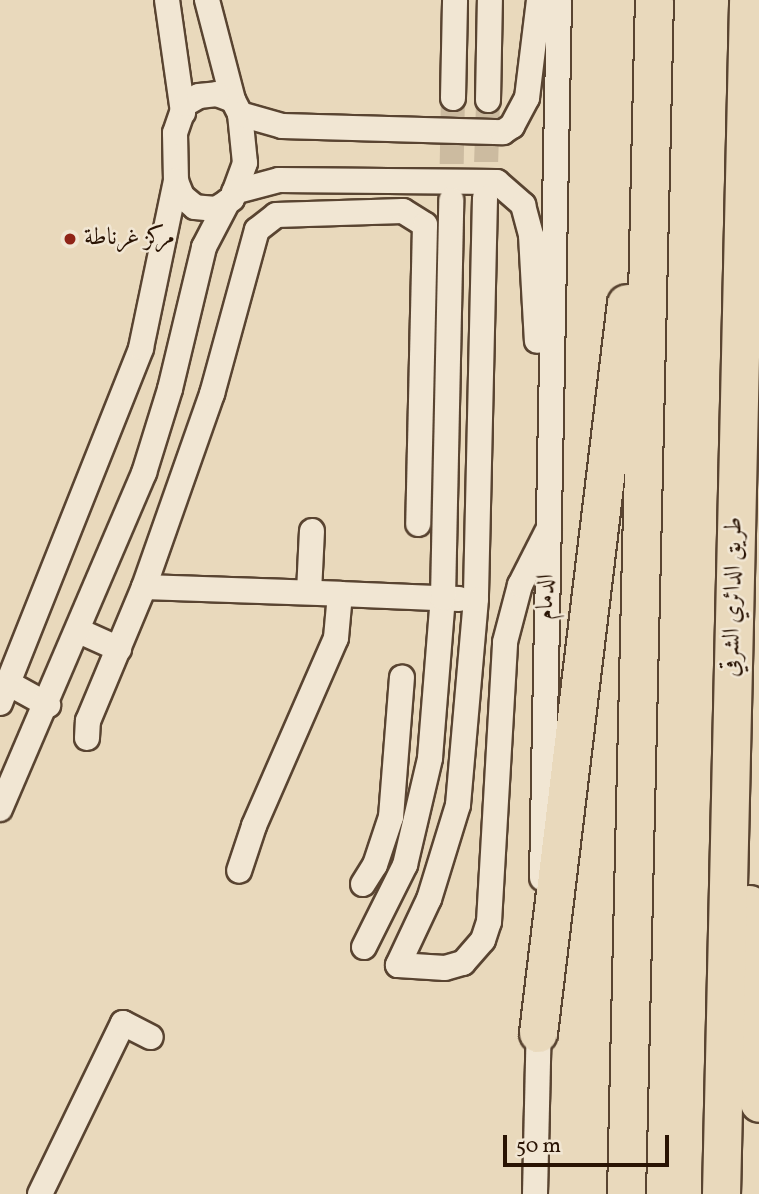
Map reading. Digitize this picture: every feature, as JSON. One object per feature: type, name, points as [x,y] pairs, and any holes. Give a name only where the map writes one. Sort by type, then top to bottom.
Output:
[{"type":"highway","points":[[626,1194],[653,0]]},
{"type":"highway","name":"طريق الدائري الشرقي","points":[[721,1194],[748,0]]},
{"type":"highway","points":[[538,1033],[652,86]]},
{"type":"highway","points":[[734,598],[759,1102]]},
{"type":"street","points":[[167,0],[183,113]]},
{"type":"street","points":[[0,808],[48,705],[144,473],[170,389],[204,247],[231,197],[245,163],[236,107],[207,0]]},
{"type":"street","points":[[453,98],[455,0]]},
{"type":"street","points":[[488,100],[490,0]]},
{"type":"street","points":[[48,705],[3,691],[130,382],[141,348],[176,181],[175,133],[184,104],[199,96],[217,94],[236,107],[282,126],[503,132],[512,126],[527,98],[539,0]]},
{"type":"street","name":"الدمام","points":[[535,1194],[559,0]]},
{"type":"street","points":[[176,181],[182,196],[195,207],[216,209],[231,197],[279,180],[497,182],[513,193],[523,205],[531,235],[538,352],[551,410]]},
{"type":"street","points":[[485,198],[476,599],[458,806],[429,899],[398,965],[445,968],[463,964],[483,940],[489,922],[505,642],[520,585],[548,530]]},
{"type":"street","points":[[364,947],[405,865],[430,758],[443,598],[451,200]]},
{"type":"street","points":[[87,738],[88,722],[144,587],[212,394],[257,230],[276,215],[403,211],[425,225],[418,524]]},
{"type":"street","points":[[130,382],[170,389]]},
{"type":"street","points":[[309,592],[312,531]]},
{"type":"street","points":[[144,587],[476,599]]},
{"type":"street","points":[[239,871],[254,826],[336,638],[340,594]]},
{"type":"street","points":[[79,631],[119,649]]},
{"type":"street","points":[[363,884],[375,865],[391,817],[402,677]]},
{"type":"street","points":[[396,751],[430,758]]},
{"type":"street","points":[[40,1194],[123,1023],[151,1037]]},
{"type":"tunnel","points":[[451,200],[453,98]]},
{"type":"tunnel","points":[[485,198],[488,100]]},
{"type":"place","name":"مركز غرناطة","points":[[70,239]]}]
